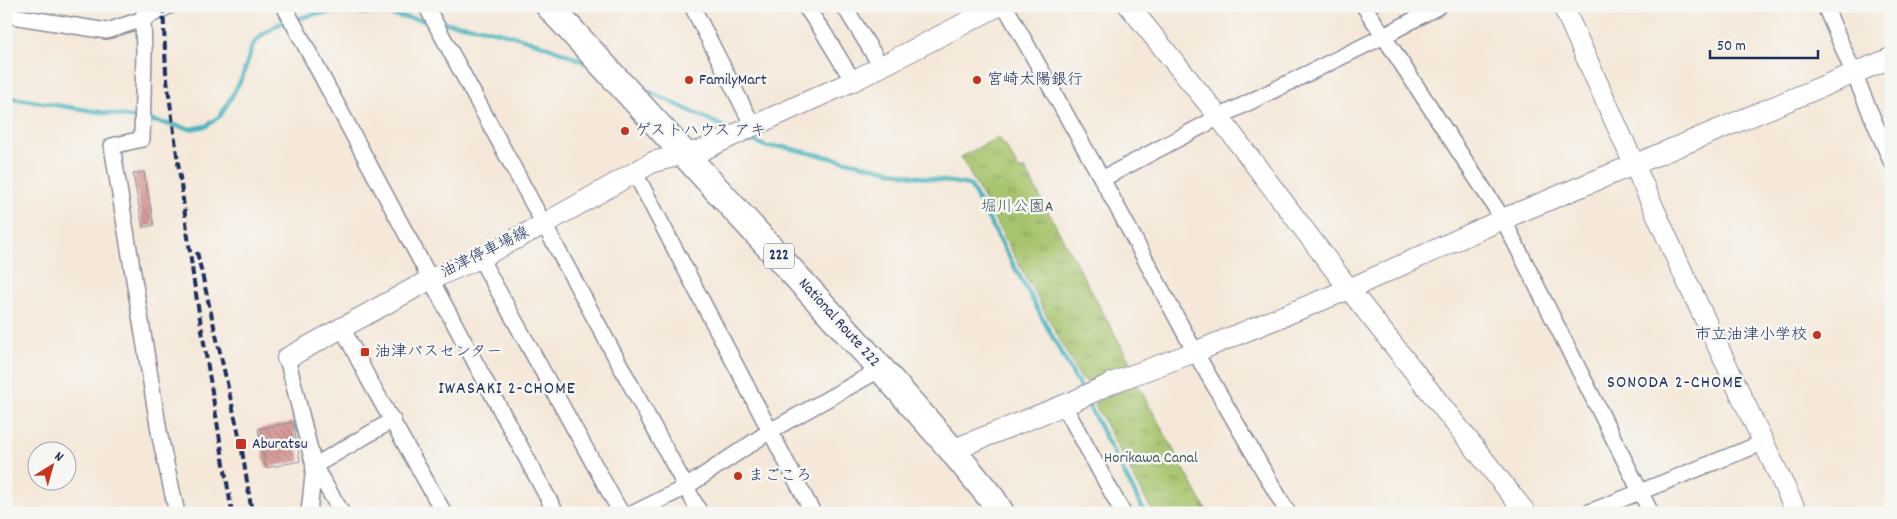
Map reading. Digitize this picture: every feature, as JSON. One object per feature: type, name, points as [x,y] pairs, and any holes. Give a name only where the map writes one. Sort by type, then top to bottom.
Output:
[{"type":"highway","name":"National Route 222","points":[[549,6],[881,369],[952,450],[993,500],[1001,513]]},
{"type":"street","points":[[6,15],[107,31],[144,13],[169,6]]},
{"type":"street","points":[[284,6],[556,513]]},
{"type":"street","points":[[426,6],[700,513]]},
{"type":"street","points":[[692,6],[753,126]]},
{"type":"street","points":[[804,6],[822,30],[853,80]]},
{"type":"street","points":[[844,6],[881,66]]},
{"type":"street","name":"油津停車場線","points":[[287,358],[431,279],[480,258],[544,224],[653,162],[705,149],[853,80],[998,6]]},
{"type":"street","points":[[1005,6],[1102,179],[1195,352],[1288,513]]},
{"type":"street","points":[[1128,6],[1218,117],[1349,289],[1526,513]]},
{"type":"street","points":[[1364,6],[1503,219],[1651,513]]},
{"type":"street","points":[[1102,179],[1218,117],[1384,36],[1438,6]]},
{"type":"street","points":[[1563,6],[1682,271],[1765,442],[1797,513]]},
{"type":"street","points":[[1825,6],[1891,162]]},
{"type":"street","points":[[144,13],[142,139],[112,146],[160,437],[177,513]]},
{"type":"street","points":[[952,450],[1114,382],[1195,352],[1349,289],[1503,219],[1891,58]]},
{"type":"street","points":[[635,172],[813,513]]},
{"type":"street","points":[[480,258],[621,513]]},
{"type":"street","points":[[342,327],[369,380],[444,513]]},
{"type":"street","points":[[287,358],[314,466],[342,513]]},
{"type":"street","points":[[634,513],[686,487],[770,431],[881,369]]},
{"type":"street","points":[[1069,402],[1123,513]]},
{"type":"street","points":[[314,466],[393,420]]},
{"type":"street","points":[[1587,513],[1765,442]]},
{"type":"street","points":[[309,513],[314,466]]},
{"type":"green space","name":"堀川公園A","points":[[998,137],[1019,169],[1025,169],[1132,366],[1088,382],[1081,379],[961,157]]},
{"type":"green space","name":"Horikawa Canal","points":[[1137,383],[1208,513],[1153,513],[1094,403]]},
{"type":"building","points":[[144,172],[154,225],[143,228],[133,174]]},
{"type":"building","points":[[293,422],[300,461],[266,468],[258,429]]},
{"type":"waterway","points":[[6,97],[149,120],[191,129],[206,126],[220,116],[242,78],[253,44],[262,35],[279,24],[315,14],[337,12],[383,14],[430,21]]},
{"type":"waterway","points":[[438,22],[476,27],[514,36],[551,48],[586,63]]},
{"type":"waterway","points":[[639,87],[731,130]]},
{"type":"waterway","points":[[745,137],[767,147],[783,147],[913,176],[970,185],[1082,391]]},
{"type":"waterway","points":[[1086,400],[1145,513]]},
{"type":"railway","points":[[163,6],[166,72],[194,282],[232,513]]},
{"type":"railway","points":[[197,252],[241,444],[252,513]]},
{"type":"place","name":"FamilyMart","points":[[689,80]]},
{"type":"place","name":"宮崎太陽銀行","points":[[977,80]]},
{"type":"place","name":"ゲストハウス アキ","points":[[625,131]]},
{"type":"place","name":"市立油津小学校","points":[[1817,335]]},
{"type":"place","name":"油津バスセンター","points":[[365,352]]},
{"type":"place","name":"Aburatsu","points":[[241,444]]},
{"type":"place","name":"まごころ","points":[[738,476]]},
{"type":"district","name":"SONODA 2-CHOME","points":[[1675,383]]},
{"type":"district","name":"IWASAKI 2-CHOME","points":[[507,389]]}]
